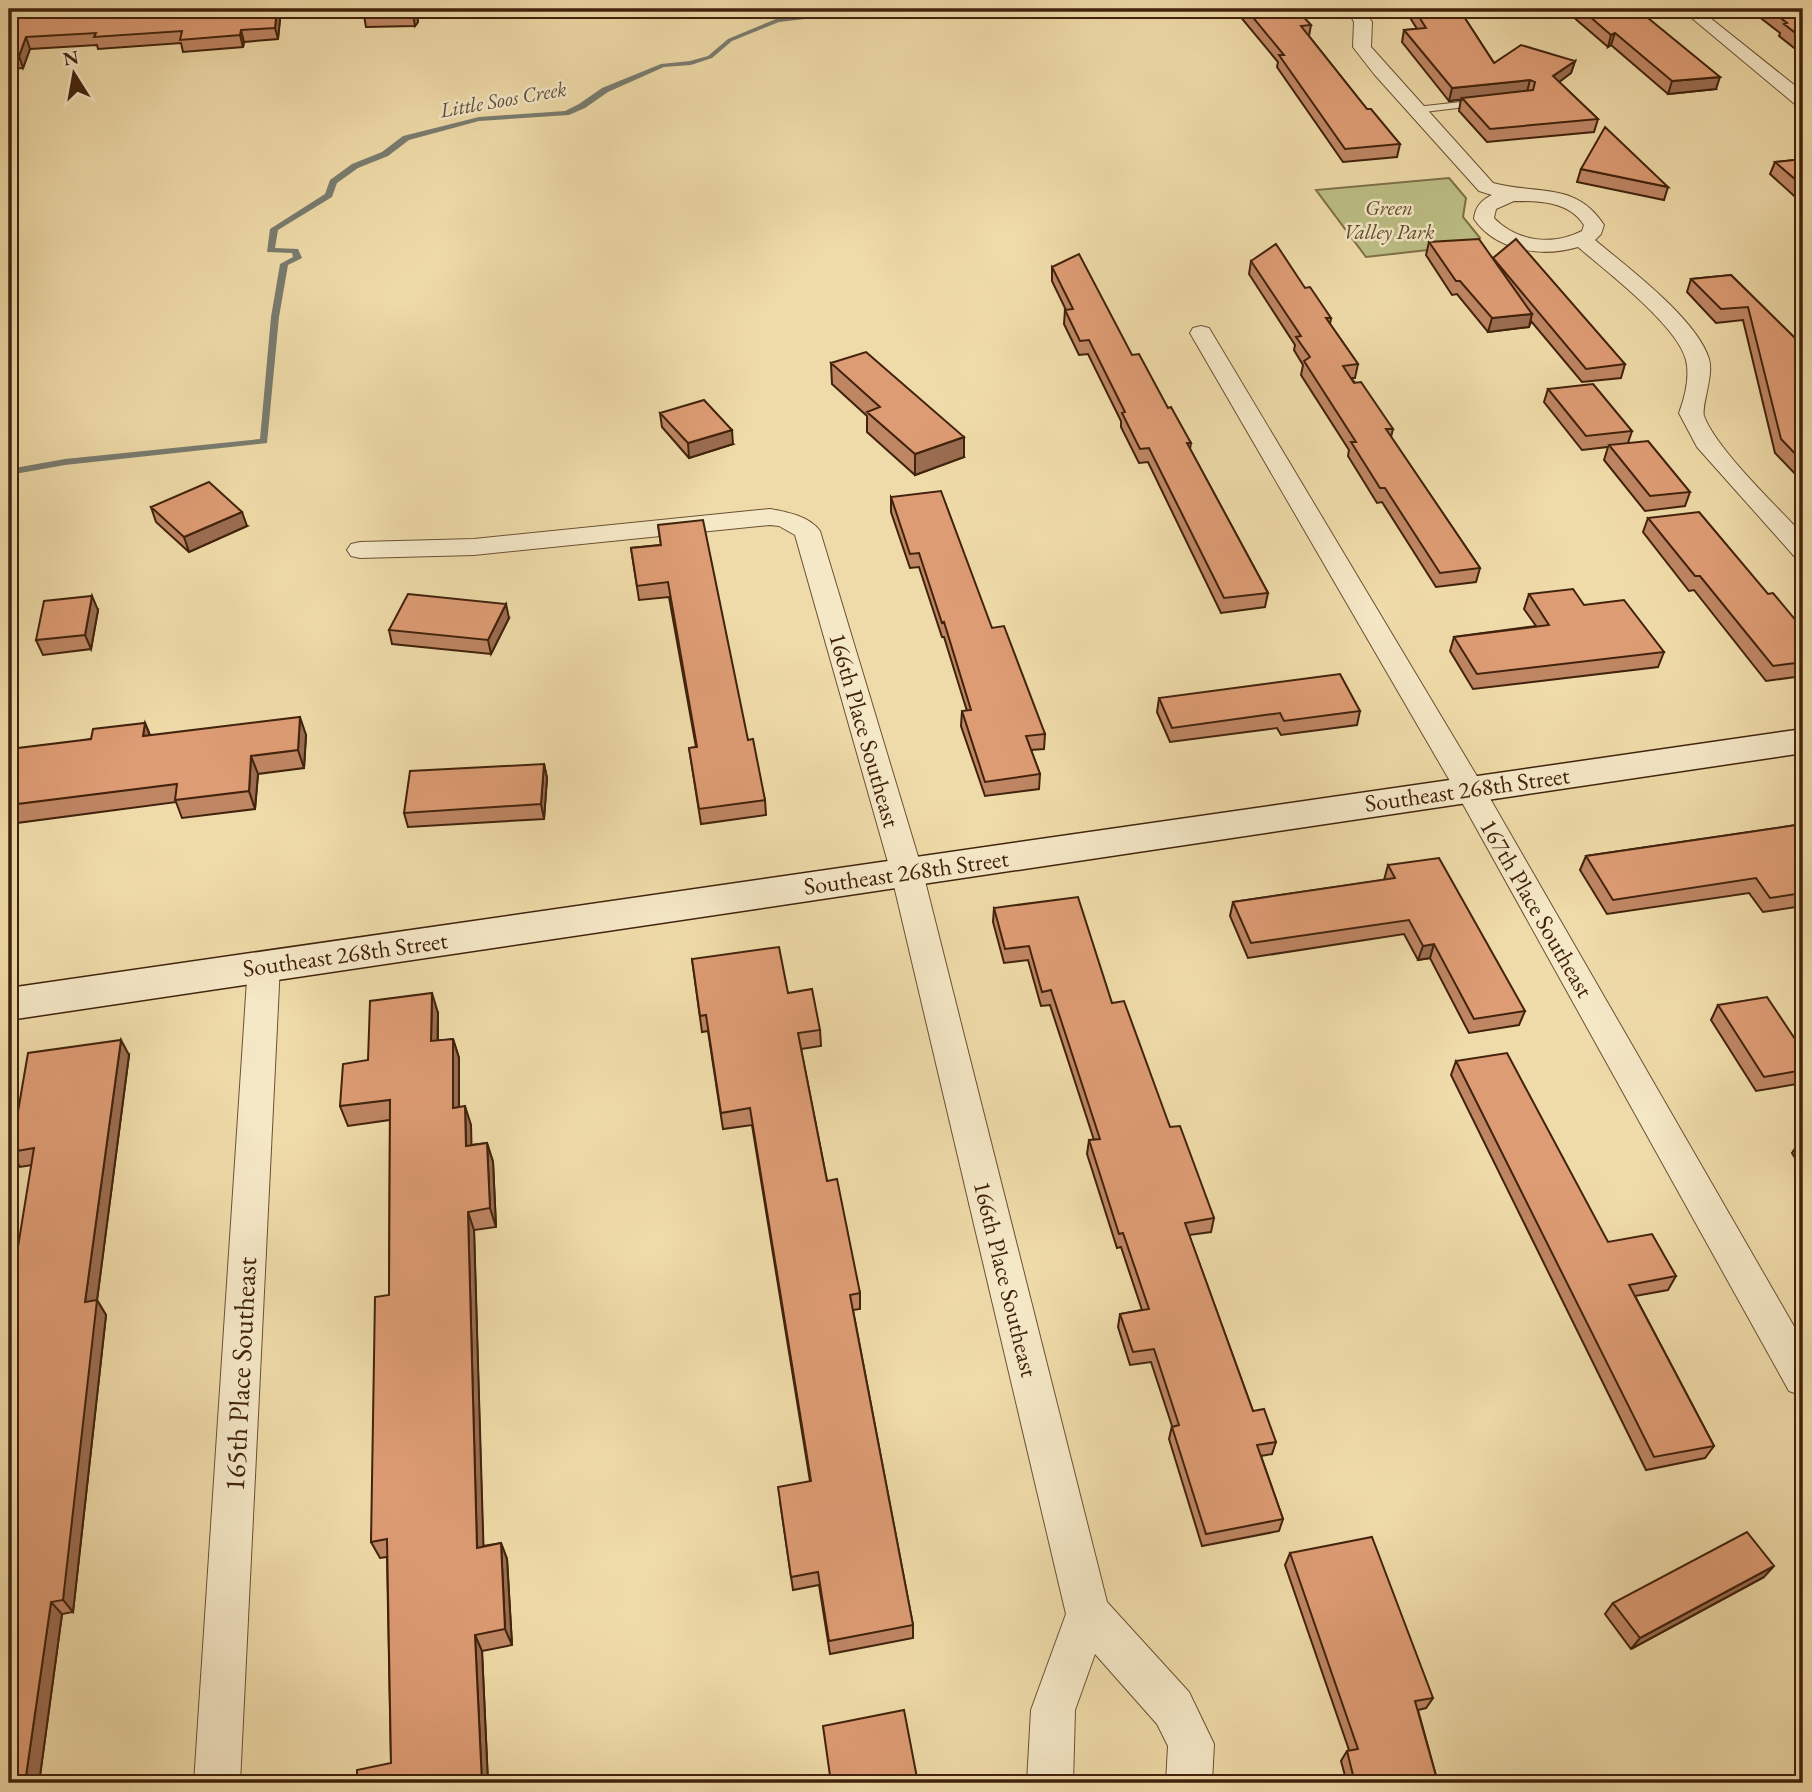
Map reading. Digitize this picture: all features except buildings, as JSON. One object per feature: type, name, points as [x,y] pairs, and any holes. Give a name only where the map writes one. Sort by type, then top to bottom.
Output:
[{"type":"street","points":[[1355,9],[1363,22],[1362,47],[1486,187],[1513,195],[1549,197],[1580,208],[1594,225],[1591,233],[1582,240],[1553,246],[1517,241],[1501,235],[1490,228],[1484,219],[1483,211],[1489,204],[1513,195]]},
{"type":"street","points":[[1689,9],[1803,101]]},
{"type":"street","points":[[1582,240],[1671,319],[1692,345],[1698,359],[1699,390],[1691,413],[1706,442],[1798,538]]},
{"type":"street","name":"167th Place Southeast","points":[[1201,333],[1469,788],[1803,1378]]},
{"type":"street","name":"166th Place Southeast","points":[[360,550],[474,547],[770,517],[785,519],[807,531],[907,873],[1088,1614],[1173,1708],[1191,1744],[1189,1783]]},
{"type":"street","name":"Southeast 268th Street","points":[[9,1004],[1803,741]]},
{"type":"street","name":"165th Place Southeast","points":[[217,1783],[264,965]]},
{"type":"street","points":[[1050,1783],[1053,1710],[1088,1614]]},
{"type":"lane","points":[[1416,110],[1485,103]]},
{"type":"green space","name":"Green Valley Park","points":[[1449,178],[1466,198],[1463,217],[1480,238],[1472,245],[1366,257],[1316,190]]},
{"type":"waterway","name":"Little Soos Creek","points":[[9,472],[65,462],[264,441],[275,317],[284,264],[298,258],[295,251],[270,250],[274,229],[329,195],[333,182],[355,166],[385,154],[406,138],[479,119],[566,113],[605,90],[663,65],[691,63],[710,57],[730,40],[778,20],[805,17],[975,15],[1005,9]]}]
